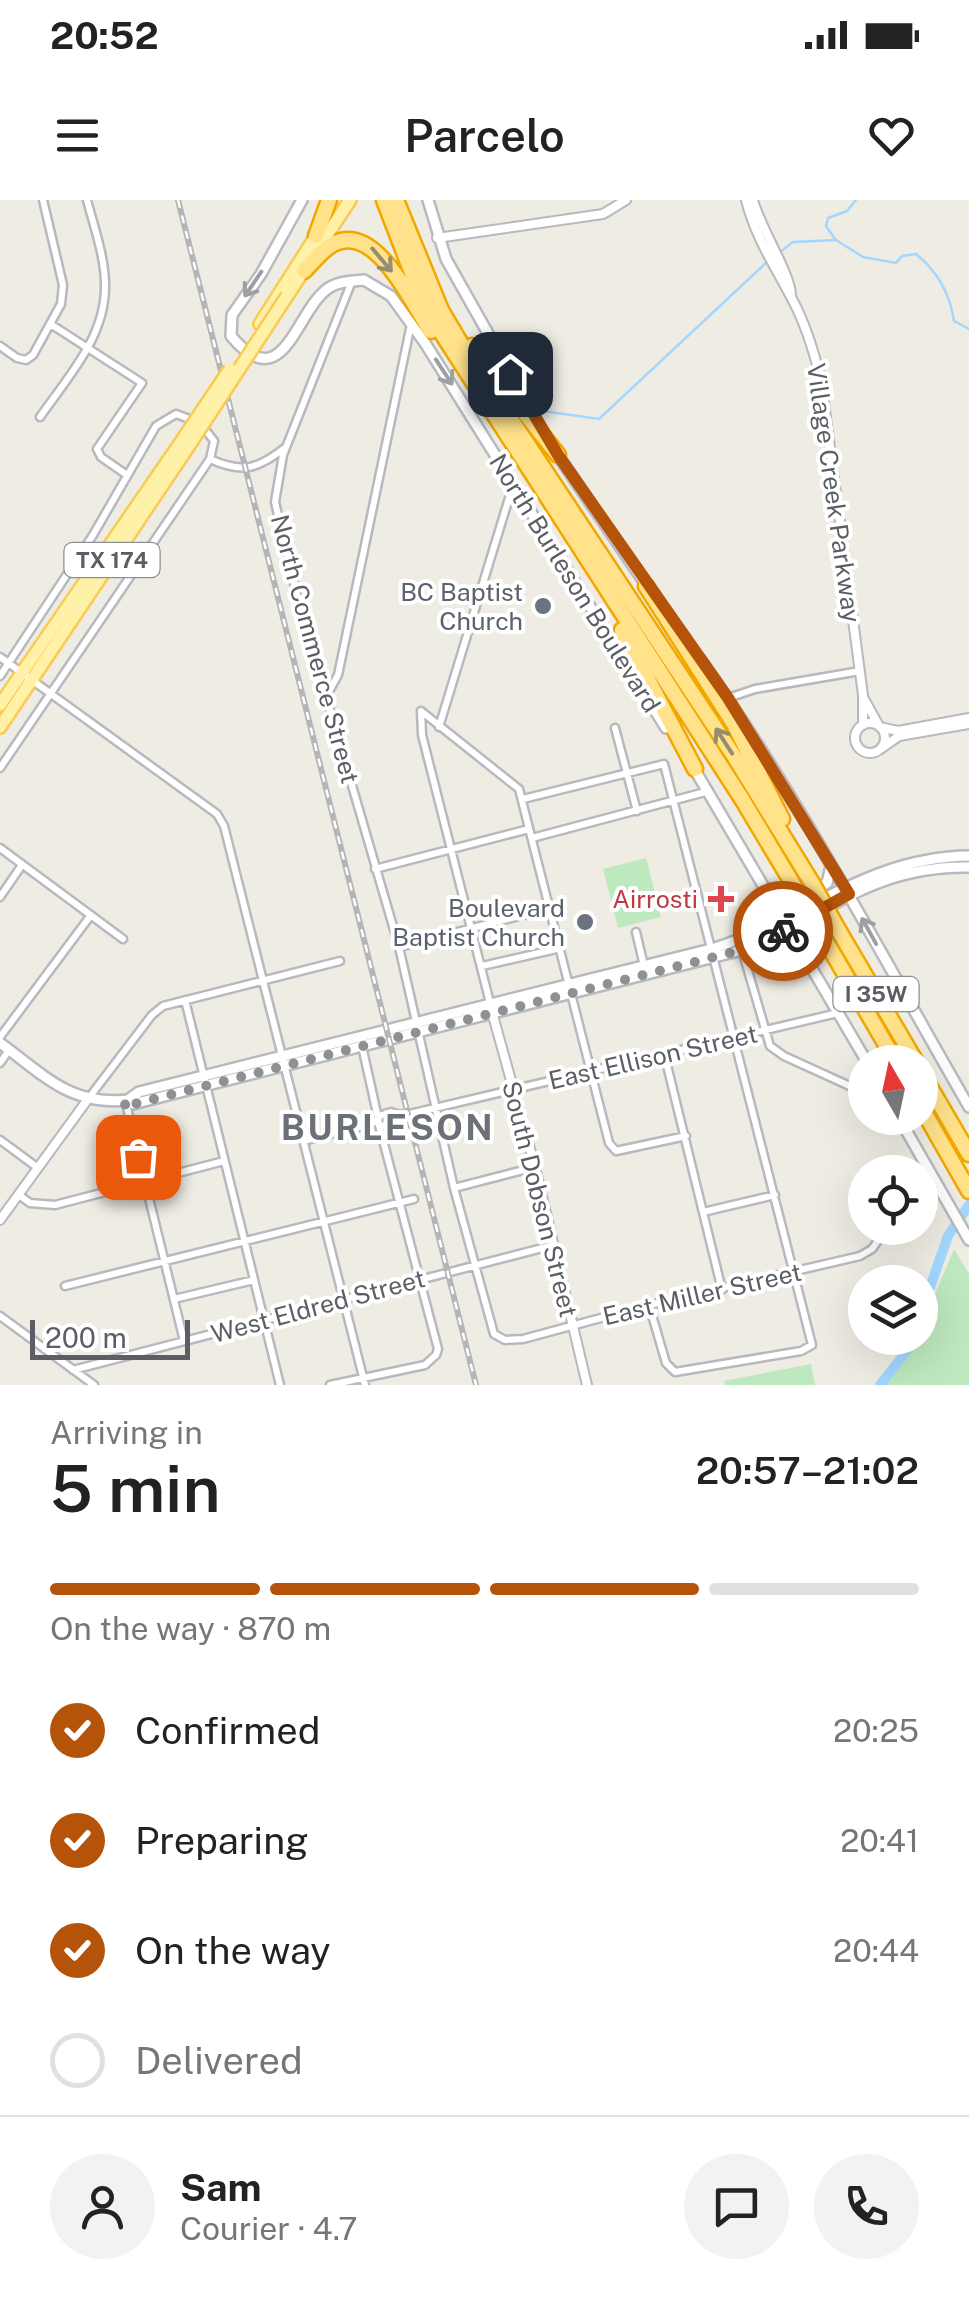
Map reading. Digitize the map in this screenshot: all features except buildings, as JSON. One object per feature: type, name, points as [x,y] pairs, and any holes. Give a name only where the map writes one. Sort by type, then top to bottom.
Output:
[{"type":"highway","points":[[316,236],[330,200]]},
{"type":"highway","name":"I 35W","points":[[384,200],[420,294],[500,427],[732,784],[886,1045]]},
{"type":"highway","name":"I 35W","points":[[396,200],[441,310],[460,344],[696,698],[812,883],[906,1045]]},
{"type":"highway","points":[[304,271],[325,250],[343,240],[363,242],[375,249],[482,408],[500,427]]},
{"type":"highway","points":[[413,246],[463,334],[558,455]]},
{"type":"highway","points":[[558,517],[652,682],[696,769]]},
{"type":"highway","points":[[646,586],[749,750],[812,883]]},
{"type":"highway","points":[[938,1101],[969,1154]]},
{"type":"highway","points":[[937,1135],[969,1190]]},
{"type":"main road","points":[[302,200],[232,315],[231,336],[252,355],[278,355],[319,297],[332,286],[352,281]]},
{"type":"main road","name":"TX 174","points":[[0,727],[26,676],[350,200]]},
{"type":"main road","points":[[428,200],[437,238],[456,277],[558,455],[728,698],[846,890],[969,1106]]},
{"type":"main road","points":[[188,439],[316,236]]},
{"type":"main road","name":"North Burleson Boulevard","points":[[352,281],[364,280],[378,286],[411,324],[696,769],[857,1045]]},
{"type":"main road","name":"TX 174","points":[[0,705],[26,676]]},
{"type":"main road","points":[[846,890],[920,865],[946,862],[950,856]]},
{"type":"main road","points":[[3,1043],[50,1081],[88,1100],[126,1100],[132,1094],[203,1081],[712,953],[742,950],[846,890],[910,861],[969,856]]},
{"type":"main road","points":[[767,891],[782,902],[791,903],[827,883],[831,866]]},
{"type":"main road","points":[[904,872],[969,867]]},
{"type":"main road","points":[[712,953],[786,923]]},
{"type":"main road","points":[[360,1041],[386,1029],[417,1027]]},
{"type":"main road","points":[[909,1135],[969,1240]]},
{"type":"street","points":[[0,346],[26,360],[52,325],[61,304],[63,286],[43,200]]},
{"type":"street","points":[[40,417],[97,330],[106,284],[87,200]]},
{"type":"street","points":[[437,238],[603,214],[626,200]]},
{"type":"street","name":"Village Creek Parkway","points":[[749,200],[813,347],[826,410],[860,671],[863,725]]},
{"type":"street","name":"North Commerce Street","points":[[352,281],[287,446],[274,502],[298,600],[399,946],[454,1188],[491,1328],[504,1340]]},
{"type":"street","points":[[327,694],[338,675],[411,324]]},
{"type":"street","points":[[52,325],[142,384],[97,449],[101,457],[127,475]]},
{"type":"street","points":[[0,676],[84,550],[156,426],[176,414],[188,416],[214,441],[210,459],[0,768]]},
{"type":"street","points":[[210,459],[235,470],[266,460],[287,446]]},
{"type":"street","points":[[438,727],[514,484]]},
{"type":"street","points":[[0,657],[217,814],[229,840],[364,1382]]},
{"type":"street","points":[[728,698],[754,689],[860,671]]},
{"type":"street","name":"Village Creek Parkway","points":[[862,695],[880,727]]},
{"type":"street","points":[[491,1008],[422,735],[421,712],[514,782],[523,799],[609,1143],[616,1152],[686,1136]]},
{"type":"street","points":[[969,721],[899,736],[870,753],[858,746],[855,736],[863,725],[898,731],[969,721]]},
{"type":"street","points":[[879,750],[885,738],[880,727]]},
{"type":"street","points":[[615,728],[637,811]]},
{"type":"street","points":[[523,799],[664,764],[812,1345],[801,1351],[672,1371],[666,1363],[649,1305]]},
{"type":"street","points":[[532,838],[709,791]]},
{"type":"street","points":[[375,869],[530,828]]},
{"type":"street","points":[[0,848],[123,938]]},
{"type":"street","points":[[0,897],[22,865]]},
{"type":"street","points":[[399,946],[550,908]]},
{"type":"street","points":[[0,1062],[3,1043],[91,915]]},
{"type":"street","points":[[636,932],[645,970]]},
{"type":"street","points":[[482,966],[561,948]]},
{"type":"street","points":[[742,950],[764,1032],[774,1050],[848,1085]]},
{"type":"street","points":[[0,1220],[157,1010],[340,961]]},
{"type":"street","points":[[184,1000],[280,1385]]},
{"type":"street","name":"South Dobson Street","points":[[491,1008],[535,1167],[587,1385]]},
{"type":"street","name":"East Ellison Street","points":[[303,1141],[839,1012]]},
{"type":"street","points":[[330,1385],[364,1382],[425,1364],[438,1349],[377,1122],[360,1041]]},
{"type":"street","points":[[664,1053],[722,1290]]},
{"type":"street","points":[[126,1100],[184,1341]]},
{"type":"street","points":[[0,1140],[38,1168]]},
{"type":"street","points":[[18,1195],[30,1203],[55,1205],[224,1161]]},
{"type":"street","points":[[454,1188],[535,1167]]},
{"type":"street","points":[[703,1212],[775,1194]]},
{"type":"street","points":[[65,1286],[414,1199]]},
{"type":"street","name":"West Eldred Street","points":[[73,1370],[554,1245]]},
{"type":"street","name":"East Miller Street","points":[[504,1340],[523,1339],[649,1305],[794,1273],[860,1256],[875,1245]]},
{"type":"street","points":[[174,1299],[254,1280]]},
{"type":"street","points":[[0,1316],[94,1385]]},
{"type":"green space","points":[[646,858],[661,917],[618,928],[603,869]]},
{"type":"green space","points":[[954,1249],[969,1274],[969,1385],[883,1385],[907,1355],[938,1355],[938,1287]]},
{"type":"green space","points":[[811,1364],[815,1385],[725,1385],[724,1381]]},
{"type":"waterway","points":[[835,239],[826,226],[828,218],[847,211],[856,200]]},
{"type":"waterway","points":[[779,253],[793,242],[836,240],[863,257],[896,263],[902,256],[916,254],[941,284],[954,321],[969,329]]},
{"type":"waterway","points":[[543,411],[599,419],[769,260]]},
{"type":"waterway","points":[[938,1265],[948,1236],[969,1205]]},
{"type":"waterway","points":[[880,1385],[904,1355]]},
{"type":"railway","points":[[178,200],[476,1385]]},
{"type":"way so far","points":[[138,1157],[124,1100],[134,1104],[572,994],[742,950],[783,931]]},
{"type":"place","name":"BC Baptist Church","points":[[543,606]]},
{"type":"place","name":"Airrosti","points":[[721,899]]},
{"type":"place","name":"Boulevard Baptist Church","points":[[585,922]]},
{"type":"district","name":"BURLESON","points":[[388,1127]]},
{"type":"route","points":[[510,374],[558,455],[646,586],[728,698],[849,894],[783,931]]}]
